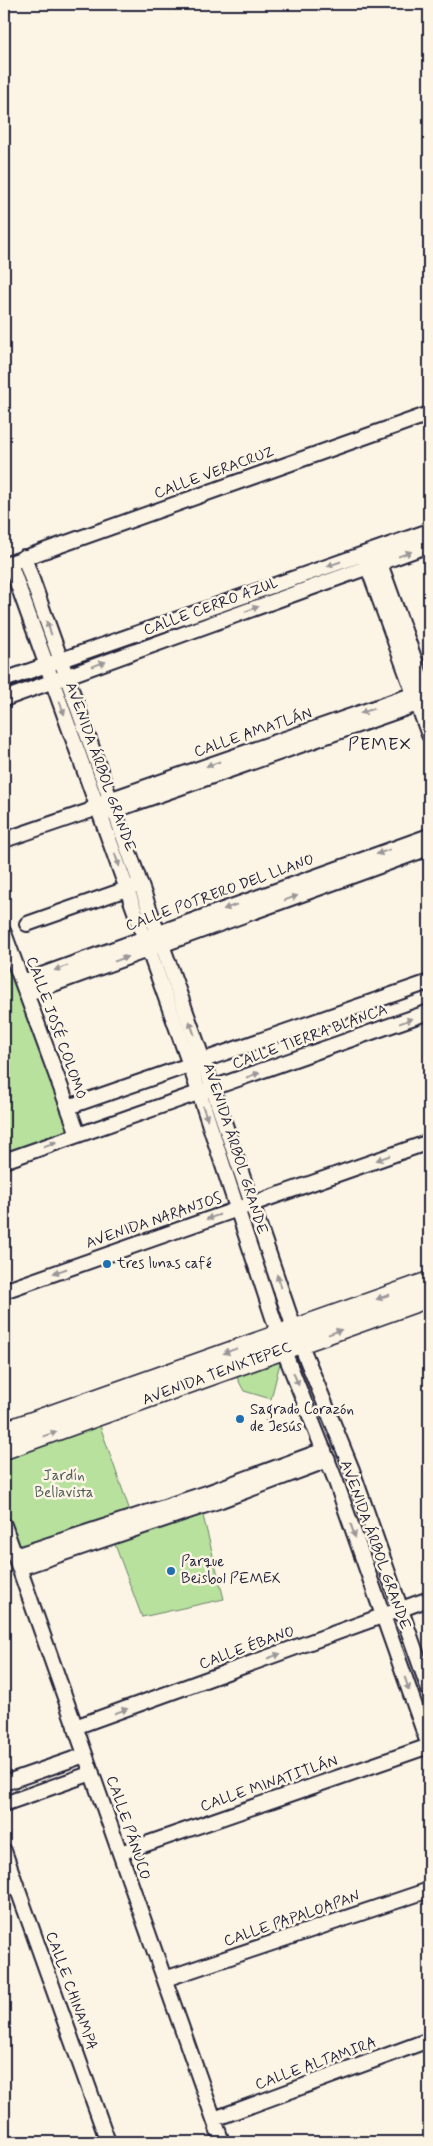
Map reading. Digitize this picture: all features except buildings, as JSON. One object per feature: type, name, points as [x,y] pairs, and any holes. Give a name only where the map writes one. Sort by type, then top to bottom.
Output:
[{"type":"main road","name":"AVENIDA TENIXTEPEC","points":[[4,1431],[429,1281]]},
{"type":"main road","name":"AVENIDA TENIXTEPEC","points":[[4,1450],[429,1298]]},
{"type":"street","name":"CALLE VERACRUZ","points":[[10,563],[429,414]]},
{"type":"street","name":"CALLE CERRO AZUL","points":[[10,697],[222,620],[371,559],[429,531]]},
{"type":"street","name":"CALLE CERRO AZUL","points":[[7,679],[216,606],[371,559],[429,545]]},
{"type":"street","name":"AVENIDA ÁRBOL GRANDE","points":[[24,558],[67,676],[102,808],[127,889],[190,1065],[238,1209],[286,1330],[301,1344],[352,1470],[429,1690]]},
{"type":"street","points":[[371,559],[424,696],[429,735]]},
{"type":"street","name":"AVENIDA ÁRBOL GRANDE","points":[[10,563],[52,682],[102,808],[141,884],[252,1204],[286,1330],[284,1350],[326,1455],[429,1746]]},
{"type":"street","points":[[216,606],[222,620]]},
{"type":"street","points":[[7,679],[10,697]]},
{"type":"street","name":"CALLE AMATLÁN","points":[[4,840],[102,808],[424,696]]},
{"type":"street","name":"CALLE POTRERO DEL LLANO","points":[[160,939],[429,836]]},
{"type":"street","name":"CALLE POTRERO DEL LLANO","points":[[24,988],[160,939],[429,848]]},
{"type":"street","points":[[27,924],[141,884]]},
{"type":"street","name":"CALLE JOSÉ COLOMO","points":[[4,933],[78,1134]]},
{"type":"street","points":[[68,1107],[429,982]]},
{"type":"street","name":"CALLE TIERRA BLANCA","points":[[4,1161],[429,1012]]},
{"type":"street","name":"AVENIDA NARANJOS","points":[[4,1291],[429,1142]]},
{"type":"street","points":[[17,1562],[215,1490],[326,1455]]},
{"type":"street","name":"CALLE PÁNUCO","points":[[4,1525],[222,2142]]},
{"type":"street","name":"CALLE ÉBANO","points":[[75,1727],[384,1617],[429,1599]]},
{"type":"street","name":"CALLE MINATITLÁN","points":[[120,1853],[429,1746]]},
{"type":"street","points":[[4,1783],[85,1755]]},
{"type":"street","points":[[4,1804],[92,1773]]},
{"type":"street","name":"CALLE CHINAMPA","points":[[4,1851],[108,2142]]},
{"type":"street","name":"CALLE PAPALOAPAN","points":[[165,1979],[429,1890]]},
{"type":"street","name":"CALLE ALTAMIRA","points":[[214,2119],[429,2040]]},
{"type":"green space","points":[[4,958],[70,1131],[4,1155]]},
{"type":"green space","points":[[281,1359],[271,1399],[244,1391],[236,1376]]},
{"type":"green space","name":"Jardín Bellavista","points":[[99,1423],[130,1511],[17,1553],[4,1517],[4,1455]]},
{"type":"green space","name":"Parque Beisbol PEMEX","points":[[202,1512],[224,1599],[142,1617],[114,1542]]},
{"type":"place","name":"tres lunas café","points":[[107,1264]]},
{"type":"place","name":"Sagrado Corazón de Jesús","points":[[240,1419]]},
{"type":"place","name":"Parque Beisbol PEMEX","points":[[171,1571]]},
{"type":"district","name":"PEMEX","points":[[380,745]]}]
